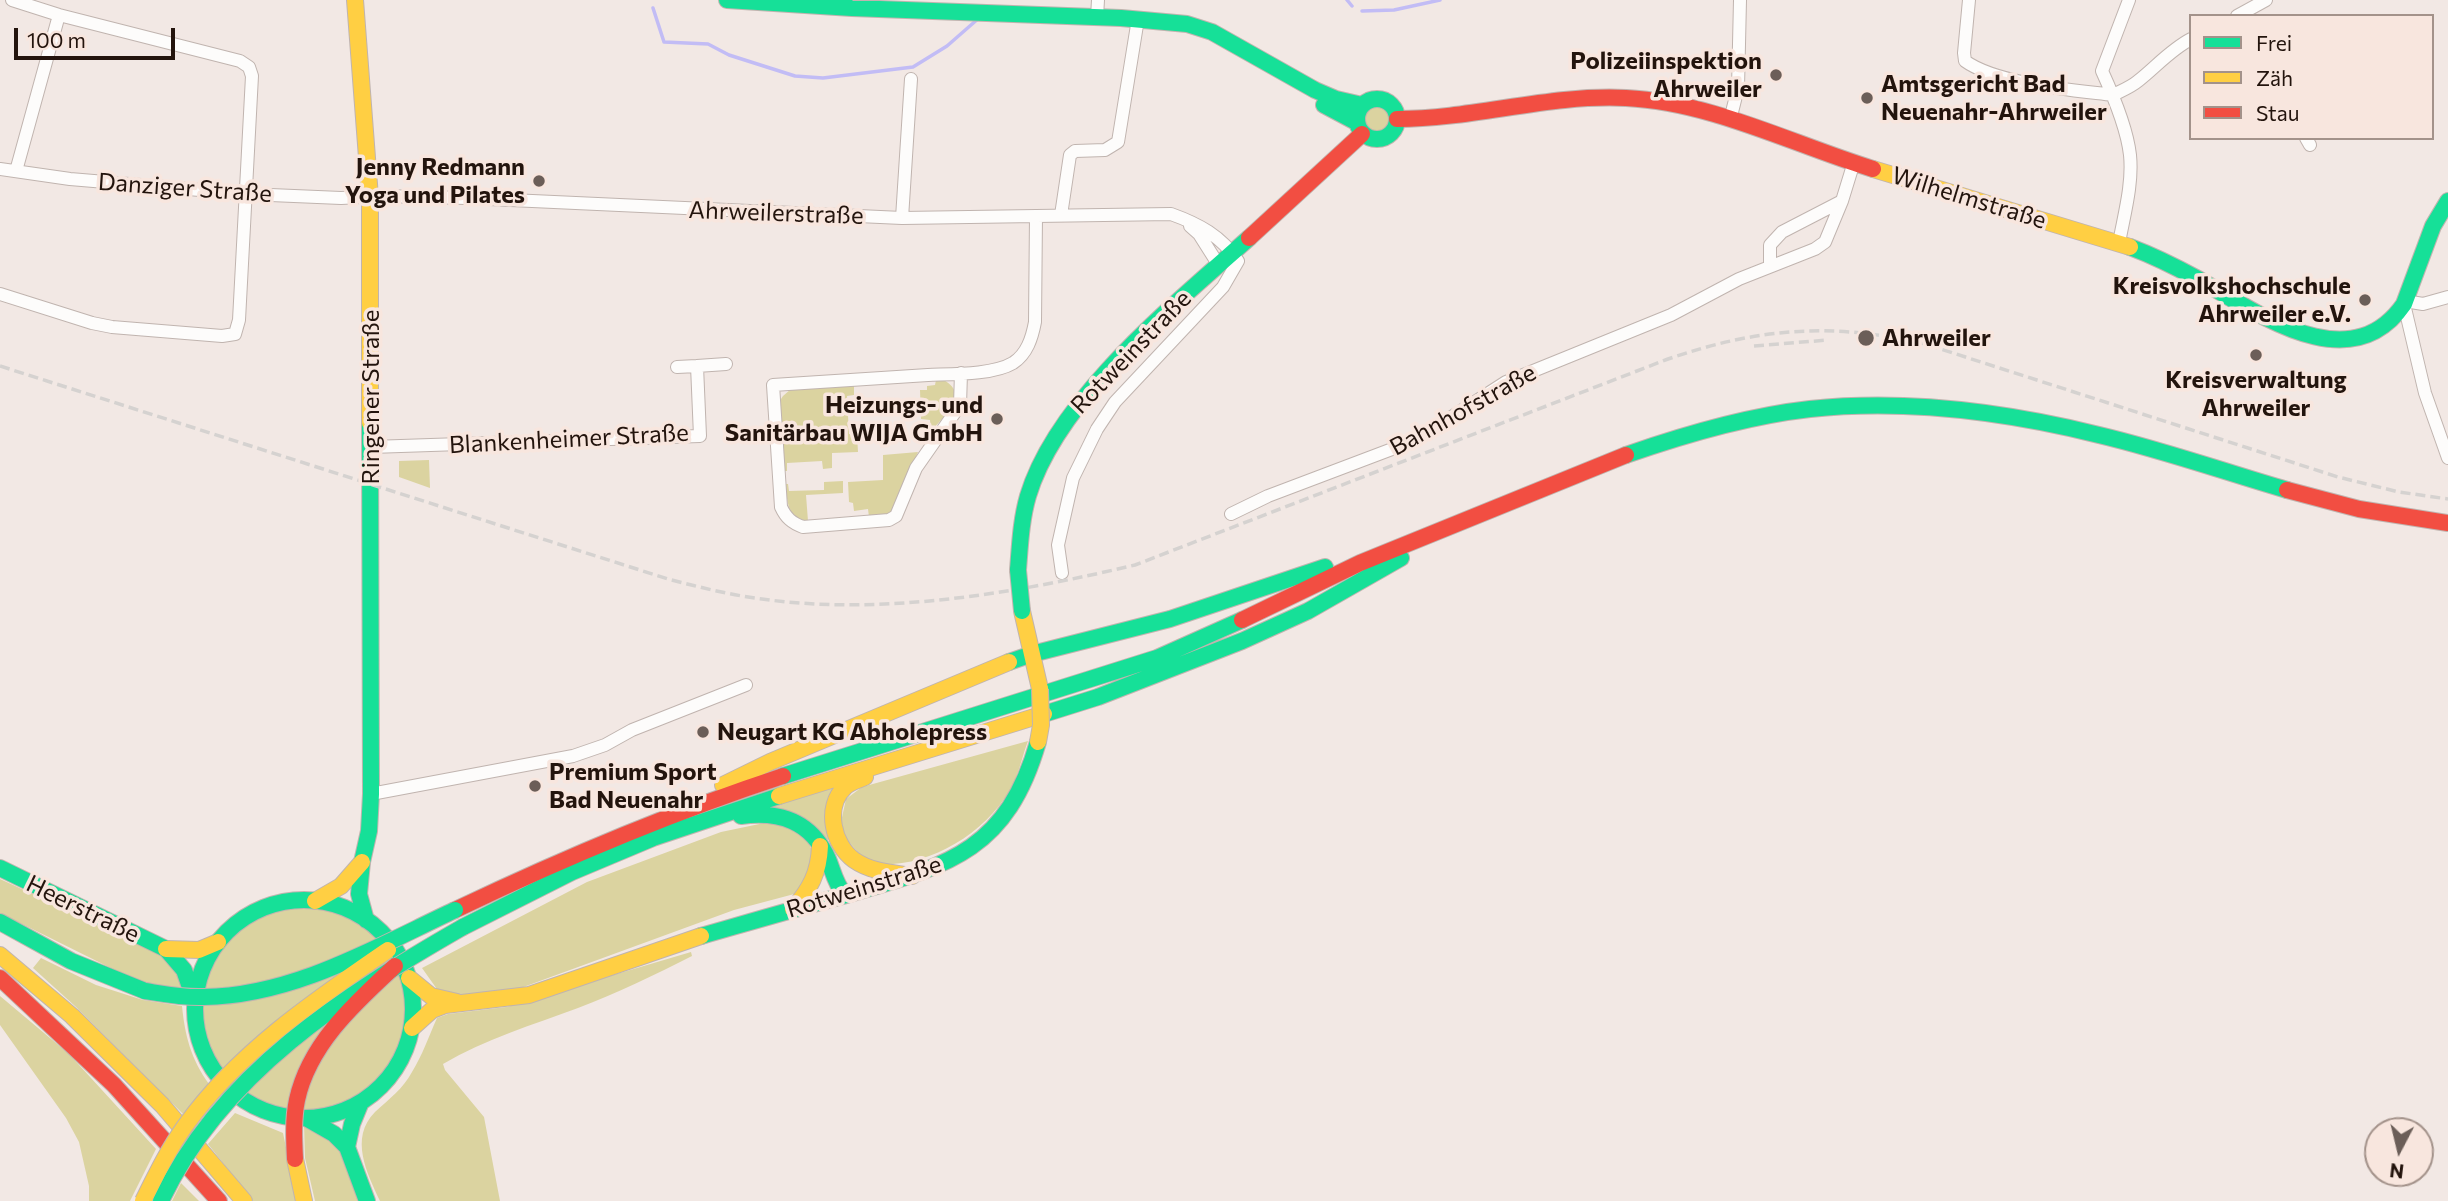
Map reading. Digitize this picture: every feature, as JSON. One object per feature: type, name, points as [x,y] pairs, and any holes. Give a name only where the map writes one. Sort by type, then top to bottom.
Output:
[{"type":"main road","name":"Ringener Straße","points":[[355,0],[370,197],[371,794],[369,831],[359,894],[366,920]]},
{"type":"main road","points":[[727,0],[852,4],[983,14],[1138,19],[1187,24],[1212,32],[1243,50],[1375,139],[1388,136],[1396,126],[1398,119],[1393,106],[1381,99],[1374,99],[1362,105],[1357,113],[1359,128]]},
{"type":"main road","points":[[1303,89],[1362,105]]},
{"type":"main road","name":"Wilhelmstraße","points":[[1398,119],[1425,119],[1602,98],[1648,100],[1730,120],[1854,162],[2119,243],[2168,264],[2295,332],[2336,339],[2369,332],[2390,321],[2404,303],[2433,226],[2448,201]]},
{"type":"main road","name":"Rotweinstraße","points":[[412,1028],[432,1010],[460,1003],[529,995],[674,944],[912,876],[946,863],[967,851],[986,834],[1013,804],[1022,789],[1038,743],[1042,708],[1022,611],[1018,570],[1020,527],[1030,488],[1046,453],[1066,421],[1115,364],[1218,264],[1269,221],[1359,128]]},
{"type":"main road","points":[[0,922],[110,980],[145,991],[174,996],[215,997],[254,991],[301,978],[455,910],[566,857],[646,824],[787,775],[1004,709],[1181,649],[1325,578],[1611,459],[1720,425],[1791,412],[1853,406],[1913,406],[1983,411],[2105,436],[2351,507],[2401,518],[2448,523]]},
{"type":"main road","points":[[646,824],[770,762],[1004,664],[1032,654],[1170,618],[1472,517]]},
{"type":"main road","points":[[161,1201],[188,1151],[246,1083],[317,1019],[395,966],[463,927],[572,872],[686,827],[1098,697],[1242,641],[1308,611],[1472,517]]},
{"type":"main road","points":[[793,909],[817,877],[828,843],[835,802],[846,786],[911,755]]},
{"type":"main road","points":[[686,827],[750,815],[775,814],[803,825],[853,860],[878,871],[912,876]]},
{"type":"main road","points":[[828,843],[835,885],[844,894]]},
{"type":"main road","points":[[315,901],[341,886],[362,862]]},
{"type":"main road","name":"Heerstraße","points":[[0,868],[166,950],[184,965],[191,983],[195,1010]]},
{"type":"main road","points":[[293,901],[315,901],[342,907],[366,920],[392,945],[409,978],[413,1003],[412,1028],[407,1046],[389,1078],[361,1102],[335,1114],[306,1118],[282,1116],[258,1108],[237,1095],[219,1078],[206,1058],[198,1034],[195,1010],[201,974],[218,942],[234,926],[252,914],[272,905],[293,901]]},
{"type":"main road","points":[[143,1201],[159,1167],[192,1119],[258,1047],[334,986],[455,910]]},
{"type":"main road","name":"Heerstraße","points":[[166,950],[199,950],[218,942]]},
{"type":"main road","points":[[0,955],[72,1016],[162,1105],[244,1201]]},
{"type":"main road","points":[[304,1201],[295,1159],[293,1129],[296,1105],[309,1064],[337,1022],[395,966]]},
{"type":"main road","points":[[0,978],[99,1068],[163,1135],[219,1201]]},
{"type":"main road","points":[[409,978],[432,996],[460,1003]]},
{"type":"main road","points":[[347,1147],[361,1102]]},
{"type":"main road","points":[[306,1118],[334,1134],[347,1147],[367,1201]]},
{"type":"street","points":[[0,294],[112,327],[222,336],[235,334],[239,320],[252,76],[249,67],[240,61],[59,15],[12,0]]},
{"type":"street","points":[[1097,18],[1098,0]]},
{"type":"street","points":[[1730,120],[1738,88],[1740,0]]},
{"type":"street","points":[[1969,0],[1965,61],[1973,67],[2044,86],[2113,95],[2137,82],[2155,64],[2189,40]]},
{"type":"street","points":[[2119,243],[2127,204],[2130,155],[2113,95],[2102,71],[2129,0]]},
{"type":"street","points":[[2242,14],[2266,0]]},
{"type":"street","points":[[16,171],[59,15]]},
{"type":"street","points":[[1061,215],[1070,155],[1074,151],[1113,148],[1118,142],[1138,19]]},
{"type":"street","points":[[902,218],[911,79]]},
{"type":"street","name":"Bahnhofstraße","points":[[1231,514],[1268,496],[1416,440],[1506,382],[1671,315],[1740,279],[1815,249],[1825,242],[1854,162]]},
{"type":"street","name":"Danziger Straße","points":[[0,169],[70,179],[247,194],[370,197]]},
{"type":"street","name":"Ahrweilerstraße","points":[[370,197],[467,198],[902,218],[1171,214],[1207,230],[1231,252]]},
{"type":"street","points":[[1770,266],[1770,245],[1782,232],[1842,201]]},
{"type":"street","points":[[961,373],[960,405],[916,468],[896,516],[889,520],[803,527],[792,523],[785,515],[781,507],[773,385],[961,373],[1013,363],[1032,339],[1035,322],[1036,216]]},
{"type":"street","points":[[1183,218],[1199,234],[1218,264]]},
{"type":"street","name":"Rotweinstraße","points":[[1062,573],[1058,545],[1073,478],[1097,429],[1124,392],[1223,287],[1238,261],[1231,252]]},
{"type":"street","points":[[2448,297],[2423,304],[2404,303],[2425,393],[2448,458]]},
{"type":"street","points":[[677,367],[726,364]]},
{"type":"street","name":"Blankenheimer Straße","points":[[371,447],[700,436],[697,366]]},
{"type":"street","points":[[371,794],[573,756],[605,746],[632,730],[747,685]]},
{"type":"shaded area","points":[[1378,103],[1390,107],[1394,119],[1390,131],[1378,135],[1366,131],[1362,119],[1366,107]]},
{"type":"shaded area","points":[[941,379],[950,384],[955,397],[948,412],[931,431],[930,420],[921,419],[920,390],[927,390],[927,386],[935,385],[936,380]]},
{"type":"shaded area","points":[[854,385],[854,395],[847,396],[849,434],[857,434],[858,452],[832,453],[832,468],[823,469],[822,461],[787,463],[787,471],[783,471],[779,402],[783,396],[791,389]]},
{"type":"shaded area","points":[[918,452],[895,508],[889,514],[869,517],[868,509],[854,511],[853,503],[849,502],[848,482],[883,480],[883,455]]},
{"type":"shaded area","points":[[429,460],[430,488],[399,477],[399,461]]},
{"type":"shaded area","points":[[843,481],[843,493],[806,495],[808,521],[792,513],[786,484],[789,491],[824,490],[824,482]]},
{"type":"shaded area","points":[[1028,741],[1016,777],[1005,798],[979,826],[947,848],[911,861],[890,864],[866,861],[839,831],[846,799],[862,787]]},
{"type":"shaded area","points":[[842,783],[828,840],[765,807]]},
{"type":"shaded area","points":[[769,822],[793,827],[807,839],[813,853],[813,867],[798,893],[734,910],[518,989],[478,996],[439,992],[422,968],[587,882],[721,832]]},
{"type":"shaded area","points":[[0,879],[165,955],[180,977],[180,988],[143,984],[0,913]]},
{"type":"shaded area","points":[[305,907],[344,915],[362,924],[377,937],[390,952],[399,970],[407,1009],[399,1048],[390,1066],[377,1081],[362,1094],[344,1103],[305,1111],[266,1103],[248,1094],[233,1081],[220,1066],[211,1048],[203,1009],[211,970],[220,952],[233,937],[248,924],[266,915]]},
{"type":"shaded area","points":[[691,952],[692,956],[650,977],[578,1008],[492,1040],[443,1064],[484,1117],[500,1201],[380,1201],[363,1156],[363,1133],[375,1112],[408,1078],[437,1018],[545,998]]},
{"type":"shaded area","points":[[41,958],[96,985],[143,1000],[182,1006],[190,1047],[209,1084],[183,1114],[33,968]]},
{"type":"shaded area","points":[[0,996],[69,1054],[156,1149],[130,1201],[89,1201],[89,1186],[79,1142],[66,1118],[0,1025]]},
{"type":"shaded area","points":[[235,1113],[283,1133],[297,1201],[253,1201],[208,1144]]},
{"type":"shaded area","points":[[304,1124],[337,1145],[358,1201],[315,1201],[305,1158]]},
{"type":"shaded area","points":[[181,1183],[199,1201],[172,1201]]},
{"type":"waterway","points":[[1347,0],[1352,6]]},
{"type":"waterway","points":[[1362,11],[1394,10],[1440,0]]},
{"type":"waterway","points":[[653,8],[664,42],[708,44],[729,55],[795,76],[823,78],[913,67],[947,46],[979,18]]},
{"type":"railway","points":[[0,366],[668,579],[738,595],[808,604],[855,605],[950,599],[1044,585],[1135,565],[1668,359],[1733,340],[1795,332],[1858,333],[1925,344],[2338,477],[2399,492],[2448,499]]},
{"type":"railway","points":[[1754,346],[1828,340]]},
{"type":"traffic: fast","points":[[727,0],[852,8],[1121,18],[1187,24],[1212,32],[1315,90],[1336,99],[1362,105]]},
{"type":"traffic: fast","points":[[1377,99],[1385,100],[1391,105],[1396,111],[1397,119],[1396,127],[1391,133],[1385,138],[1377,139],[1369,138],[1363,133],[1358,127],[1357,119],[1358,111],[1363,105],[1369,100],[1377,99]]},
{"type":"traffic: fast","points":[[1324,105],[1356,122]]},
{"type":"traffic: fast","points":[[2130,247],[2181,270],[2274,322],[2302,333],[2330,339],[2357,338],[2382,327],[2404,304],[2433,226],[2448,201]]},
{"type":"traffic: fast","points":[[1018,570],[1022,523],[1028,496],[1043,460],[1064,424],[1122,355],[1249,238]]},
{"type":"traffic: fast","points":[[1626,455],[1717,427],[1786,412],[1846,406],[1920,407],[1992,414],[2064,427],[2147,447],[2287,490]]},
{"type":"traffic: fast","points":[[366,920],[359,894],[369,831],[371,794],[370,423]]},
{"type":"traffic: fast","points":[[1044,714],[1098,697],[1242,641],[1308,611],[1401,558]]},
{"type":"traffic: fast","points":[[1009,662],[1170,619],[1325,567]]},
{"type":"traffic: fast","points":[[1018,570],[1022,611]]},
{"type":"traffic: fast","points":[[783,776],[1157,658],[1242,620]]},
{"type":"traffic: fast","points":[[701,936],[914,874],[968,849],[990,832],[1009,809],[1025,779],[1038,742]]},
{"type":"traffic: fast","points":[[463,927],[572,872],[653,838],[779,796]]},
{"type":"traffic: fast","points":[[741,816],[781,817],[803,827],[821,846],[844,894]]},
{"type":"traffic: fast","points":[[0,868],[166,949],[184,970],[193,996]]},
{"type":"traffic: fast","points":[[304,900],[325,902],[346,909],[381,932],[404,967],[411,988],[413,1009],[411,1030],[404,1051],[381,1086],[346,1109],[325,1116],[304,1118],[283,1116],[262,1109],[227,1086],[204,1051],[197,1030],[195,1009],[197,988],[204,967],[227,932],[262,909],[283,902],[304,900]]},
{"type":"traffic: fast","points":[[145,991],[204,997],[270,988],[302,979],[364,954],[455,910]]},
{"type":"traffic: fast","points":[[0,922],[71,961],[145,991]]},
{"type":"traffic: fast","points":[[161,1201],[186,1156],[217,1114],[252,1076],[290,1041],[375,980],[463,927]]},
{"type":"traffic: fast","points":[[361,1102],[347,1147],[367,1201]]},
{"type":"traffic: fast","points":[[306,1118],[334,1134],[347,1147]]},
{"type":"traffic: slow","points":[[355,0],[370,197],[370,423]]},
{"type":"traffic: slow","points":[[1873,169],[2130,247]]},
{"type":"traffic: slow","points":[[1022,611],[1040,689]]},
{"type":"traffic: slow","points":[[723,785],[770,762],[1009,662]]},
{"type":"traffic: slow","points":[[1038,742],[1041,725],[1040,689]]},
{"type":"traffic: slow","points":[[779,796],[1044,714]]},
{"type":"traffic: slow","points":[[865,777],[852,782],[838,795],[833,815],[836,836],[847,853],[867,867],[912,876]]},
{"type":"traffic: slow","points":[[793,909],[812,880],[818,864],[820,846]]},
{"type":"traffic: slow","points":[[315,901],[341,886],[362,862]]},
{"type":"traffic: slow","points":[[412,1028],[432,1010],[445,1005],[529,995],[701,936]]},
{"type":"traffic: slow","points":[[166,949],[199,950],[218,942]]},
{"type":"traffic: slow","points":[[143,1201],[185,1126],[228,1075],[305,1008],[388,950]]},
{"type":"traffic: slow","points":[[0,955],[72,1016],[162,1105],[244,1201]]},
{"type":"traffic: slow","points":[[409,978],[431,996],[457,1002]]},
{"type":"traffic: slow","points":[[295,1159],[304,1201]]},
{"type":"traffic: jam","points":[[1397,119],[1597,98],[1658,101],[1720,116],[1873,169]]},
{"type":"traffic: jam","points":[[1249,238],[1362,134]]},
{"type":"traffic: jam","points":[[1242,620],[1360,563],[1626,455]]},
{"type":"traffic: jam","points":[[2287,490],[2359,509],[2448,523]]},
{"type":"traffic: jam","points":[[455,910],[617,838],[699,805],[783,776]]},
{"type":"traffic: jam","points":[[295,1159],[297,1100],[312,1061],[336,1026],[395,966]]},
{"type":"traffic: jam","points":[[0,978],[114,1085],[219,1201]]},
{"type":"place","name":"Polizeiinspektion Ahrweiler","points":[[1776,75]]},
{"type":"place","name":"Amtsgericht Bad Neuenahr-Ahrweiler","points":[[1867,98]]},
{"type":"place","name":"Jenny Redmann Yoga und Pilates","points":[[539,181]]},
{"type":"place","name":"Kreisvolkshochschule Ahrweiler e.V.","points":[[2365,300]]},
{"type":"place","name":"Ahrweiler","points":[[1866,338]]},
{"type":"place","name":"Kreisverwaltung Ahrweiler","points":[[2256,355]]},
{"type":"place","name":"Heizungs- und Sanitärbau WIJA GmbH","points":[[997,419]]},
{"type":"place","name":"Neugart KG Abholepress","points":[[703,732]]},
{"type":"place","name":"Premium Sport Bad Neuenahr","points":[[535,786]]}]
